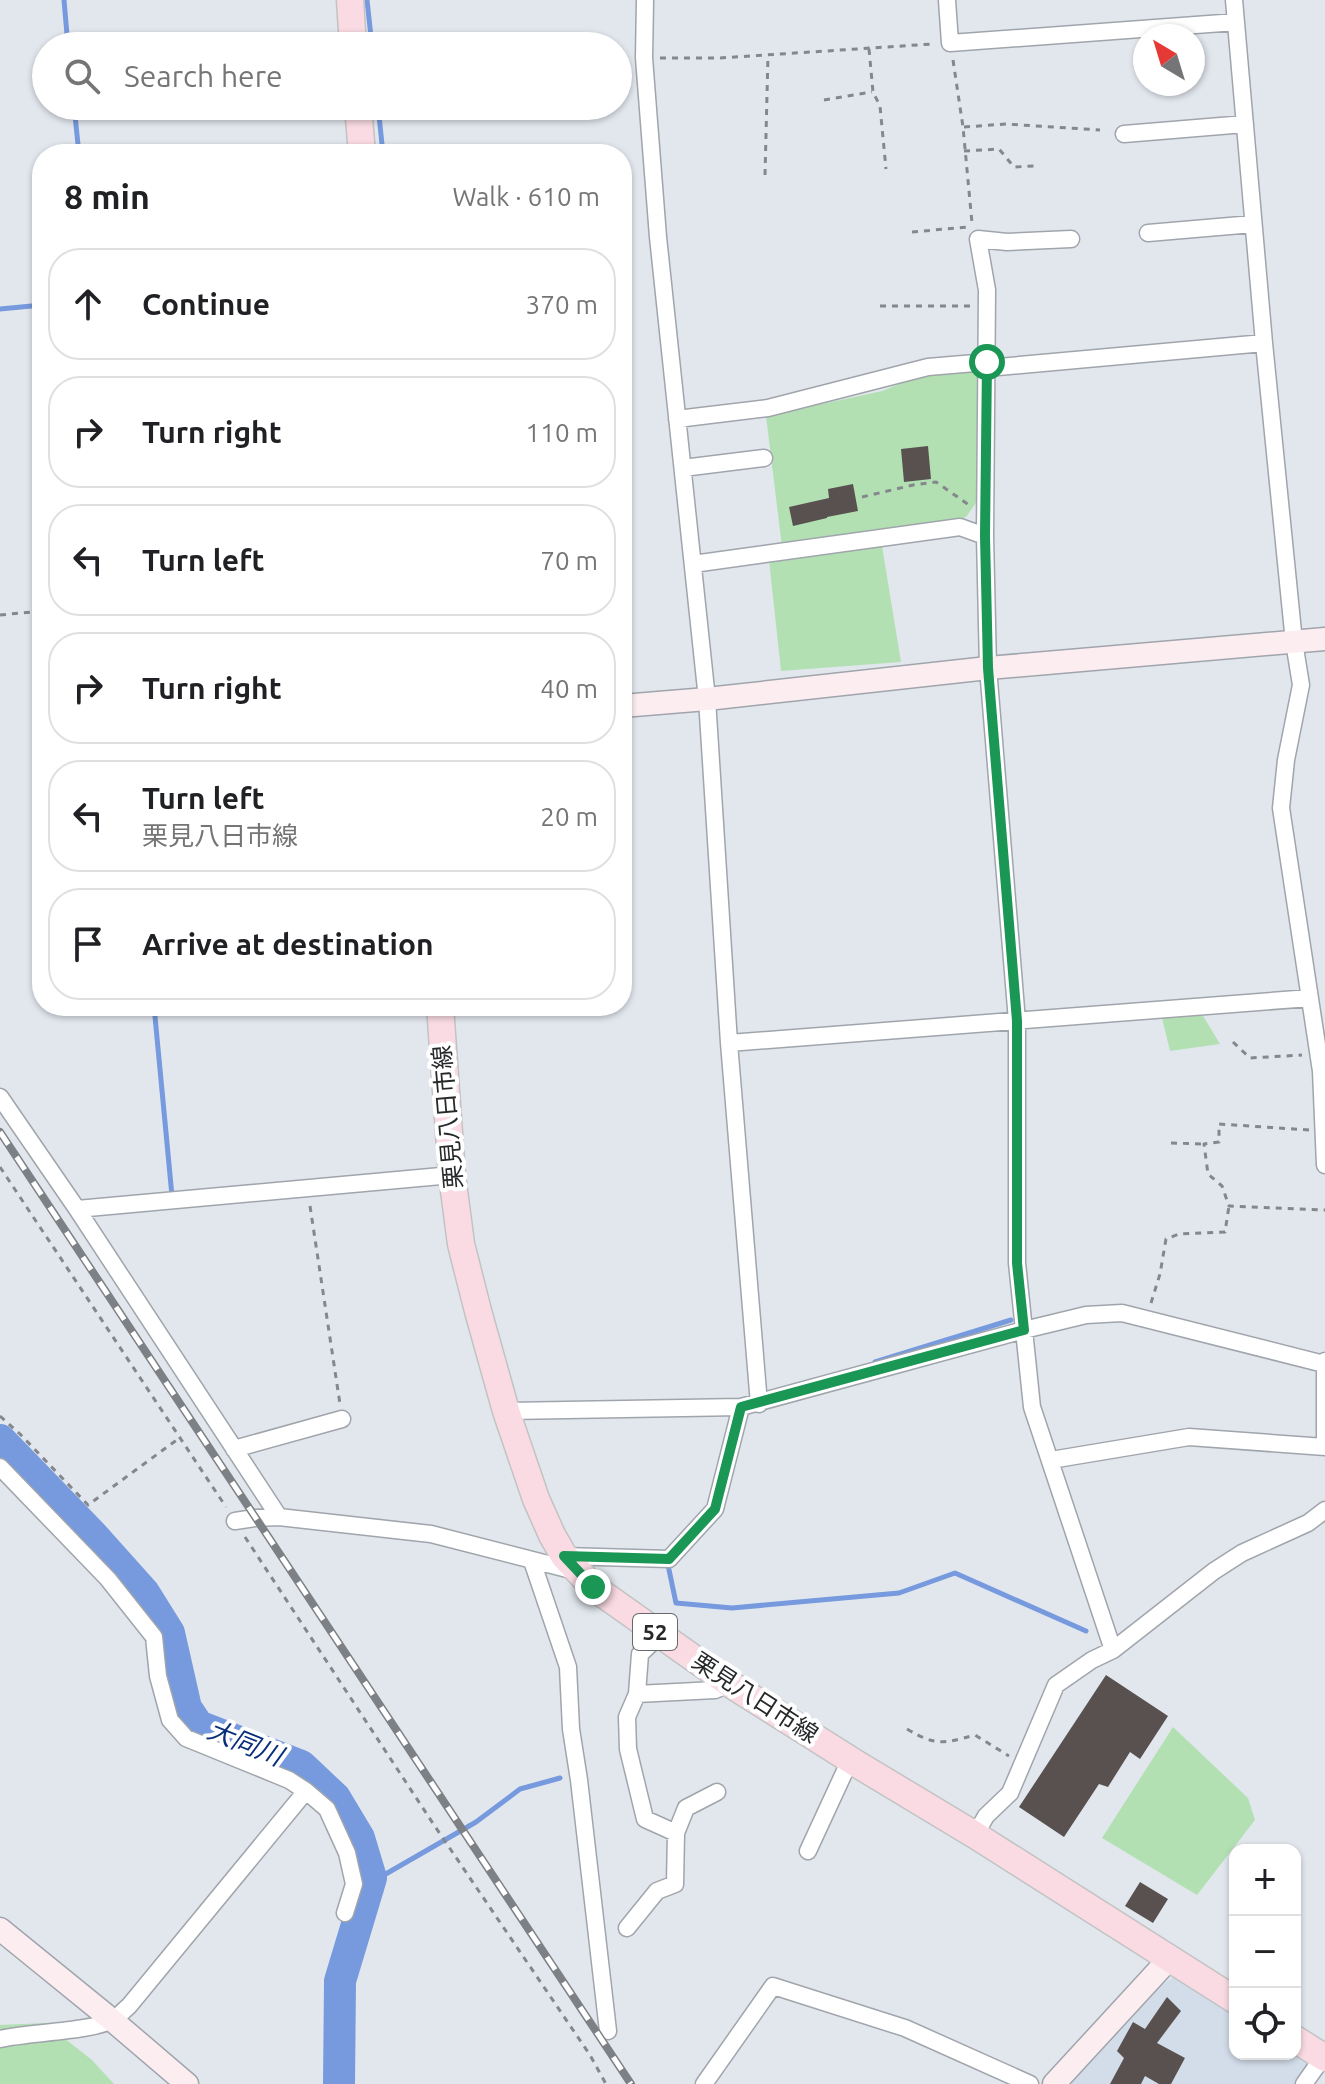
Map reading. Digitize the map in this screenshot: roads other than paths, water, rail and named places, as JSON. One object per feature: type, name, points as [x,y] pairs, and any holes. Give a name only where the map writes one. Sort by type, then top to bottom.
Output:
[{"type":"main road","points":[[350,0],[352,32]]},
{"type":"main road","points":[[359,120],[361,144]]},
{"type":"main road","name":"栗見八日市線","points":[[441,1016],[452,1175],[461,1244],[506,1411],[536,1499],[552,1535],[570,1564],[593,1587],[730,1684],[1229,1996]]},
{"type":"main road","points":[[1301,2043],[1324,2058]]},
{"type":"street","points":[[645,0],[644,58],[658,237],[707,699],[729,1043],[759,1404]]},
{"type":"street","points":[[947,0],[950,43],[1236,22]]},
{"type":"street","points":[[1234,0],[1264,343],[1301,685],[1286,760],[1281,808],[1321,1065],[1325,1165]]},
{"type":"street","points":[[1124,134],[1245,124]]},
{"type":"street","points":[[1148,233],[1253,224]]},
{"type":"street","points":[[1071,239],[1007,242],[978,239],[987,290],[985,536],[988,668],[1017,1021],[1017,1263],[1032,1407],[1113,1650]]},
{"type":"street","points":[[677,419],[768,408],[928,367],[1264,343]]},
{"type":"street","points":[[683,468],[764,458]]},
{"type":"street","points":[[693,564],[960,527],[985,536]]},
{"type":"street","points":[[632,705],[988,668],[1325,639]]},
{"type":"street","points":[[729,1043],[1310,998]]},
{"type":"street","points":[[0,1097],[279,1517]]},
{"type":"street","points":[[77,1209],[452,1175]]},
{"type":"street","points":[[506,1411],[741,1407],[1086,1315],[1122,1313],[1324,1362],[1325,1447],[1189,1437],[1051,1460]]},
{"type":"street","points":[[235,1521],[279,1517],[431,1534],[532,1561],[570,1564],[669,1559],[715,1509],[741,1407]]},
{"type":"street","points":[[234,1449],[342,1419]]},
{"type":"street","points":[[0,1467],[108,1579],[154,1637],[158,1676],[170,1720],[186,1738],[289,1780],[327,1809],[347,1853],[354,1884],[345,1913]]},
{"type":"street","points":[[975,1835],[986,1816],[1010,1793],[1056,1685],[1092,1660],[1113,1650],[1214,1571],[1308,1523],[1325,1510]]},
{"type":"street","points":[[532,1561],[568,1667],[571,1729],[608,2031]]},
{"type":"street","points":[[660,1635],[640,1654],[637,1694],[627,1717],[628,1749],[645,1819],[676,1833]]},
{"type":"street","points":[[637,1694],[715,1690],[730,1684]]},
{"type":"street","points":[[808,1851],[850,1760]]},
{"type":"street","points":[[0,2039],[87,2027],[112,2020],[129,2006],[306,1791]]},
{"type":"street","points":[[627,1928],[657,1891],[675,1884],[676,1833],[686,1808],[717,1792]]},
{"type":"street","points":[[0,1929],[187,2084]]},
{"type":"street","points":[[1054,2084],[1170,1958]]},
{"type":"street","points":[[704,2084],[773,1986],[905,2028],[1030,2084]]},
{"type":"street","points":[[1304,2084],[1324,2058]]},
{"type":"waterway","points":[[64,0],[67,32]]},
{"type":"waterway","points":[[367,0],[370,32]]},
{"type":"waterway","points":[[75,120],[78,144]]},
{"type":"waterway","points":[[379,120],[382,144]]},
{"type":"waterway","points":[[0,309],[32,306]]},
{"type":"waterway","points":[[155,1016],[172,1196]]},
{"type":"waterway","points":[[875,1362],[1011,1320]]},
{"type":"waterway","name":"大同川","points":[[0,1440],[144,1593],[169,1633],[186,1708],[198,1726],[301,1766],[335,1798],[359,1838],[371,1878],[340,1981],[339,2084]]},
{"type":"waterway","points":[[668,1565],[676,1603],[732,1608],[899,1593],[955,1573],[1086,1631]]},
{"type":"waterway","points":[[371,1878],[384,1875],[476,1822],[520,1789],[560,1778]]},
{"type":"railway","points":[[0,1132],[631,2084]]}]
